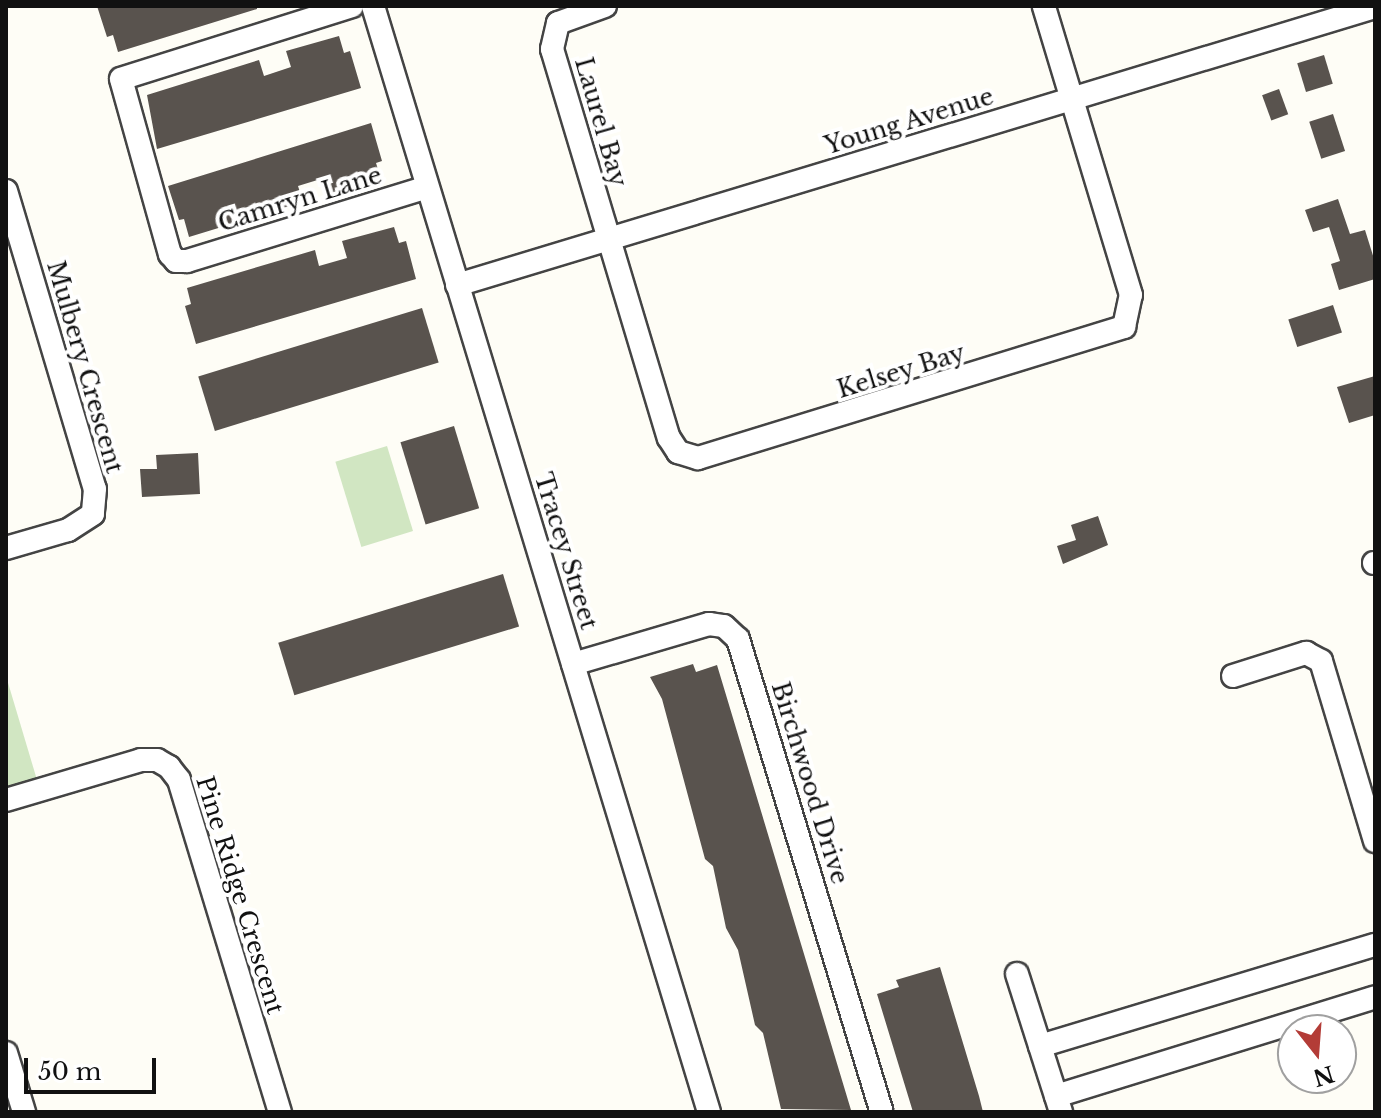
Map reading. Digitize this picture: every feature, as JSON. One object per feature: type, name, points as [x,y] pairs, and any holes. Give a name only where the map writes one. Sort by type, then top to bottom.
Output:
[{"type":"street","name":"Camryn Lane","points":[[352,6],[130,73],[121,79],[121,90],[170,254],[176,261],[187,261],[427,187]]},
{"type":"street","name":"Tracey Street","points":[[373,6],[709,1112]]},
{"type":"street","name":"Laurel Bay","points":[[605,6],[564,18],[554,29],[551,42],[608,239]]},
{"type":"street","points":[[1044,6],[1073,99]]},
{"type":"street","name":"Young Avenue","points":[[457,285],[1375,7]]},
{"type":"street","name":"Kelsey Bay","points":[[608,239],[669,438],[678,452],[690,457],[1109,335],[1129,320],[1131,295],[1073,99]]},
{"type":"street","name":"Mulbery Crescent","points":[[6,191],[95,489],[93,514],[68,530],[6,548]]},
{"type":"street","name":"Birchwood Drive","points":[[573,664],[709,624],[724,626],[738,639],[882,1112]]},
{"type":"street","points":[[1233,676],[1306,653],[1321,661],[1375,841]]},
{"type":"street","name":"Pine Ridge Crescent","points":[[6,800],[141,760],[157,760],[169,767],[179,780],[280,1112]]},
{"type":"street","points":[[1040,1046],[1375,945]]},
{"type":"street","points":[[1017,974],[1058,1104],[1375,997]]},
{"type":"street","points":[[6,1053],[24,1112]]},
{"type":"green space","points":[[387,446],[413,531],[361,547],[335,462]]},
{"type":"green space","points":[[6,676],[40,790],[6,800]]},
{"type":"building","points":[[97,6],[257,6],[257,9],[118,52],[113,35],[107,37]]},
{"type":"building","points":[[339,36],[344,53],[350,51],[361,88],[157,149],[147,95],[259,60],[264,76],[291,67],[286,51]]},
{"type":"building","points":[[1324,55],[1333,84],[1306,92],[1297,63]]},
{"type":"building","points":[[1279,89],[1288,114],[1271,121],[1262,95]]},
{"type":"building","points":[[1333,114],[1345,151],[1321,159],[1309,122]]},
{"type":"building","points":[[371,123],[382,161],[376,163],[381,179],[329,195],[324,178],[298,186],[303,202],[189,237],[184,219],[179,220],[168,186]]},
{"type":"building","points":[[1338,199],[1350,234],[1365,230],[1375,262],[1375,279],[1339,290],[1331,264],[1340,261],[1329,227],[1313,232],[1305,210]]},
{"type":"building","points":[[394,227],[399,243],[406,241],[416,279],[196,344],[185,306],[191,304],[187,288],[315,250],[319,266],[347,258],[342,241]]},
{"type":"building","points":[[1333,305],[1342,333],[1297,347],[1288,320]]},
{"type":"building","points":[[422,308],[439,363],[215,431],[198,376]]},
{"type":"building","points":[[1375,376],[1375,415],[1349,423],[1337,387]]},
{"type":"building","points":[[454,426],[479,508],[426,525],[400,442]]},
{"type":"building","points":[[198,453],[200,494],[142,497],[140,469],[157,469],[156,455]]},
{"type":"building","points":[[1098,516],[1108,545],[1063,564],[1057,546],[1076,540],[1071,525]]},
{"type":"building","points":[[503,574],[519,627],[294,695],[278,643]]},
{"type":"building","points":[[693,664],[696,672],[717,665],[851,1110],[781,1109],[763,1033],[755,1025],[738,950],[726,928],[713,866],[705,859],[662,699],[650,677]]},
{"type":"building","points":[[940,967],[983,1112],[913,1112],[877,994],[899,987],[896,980]]}]
